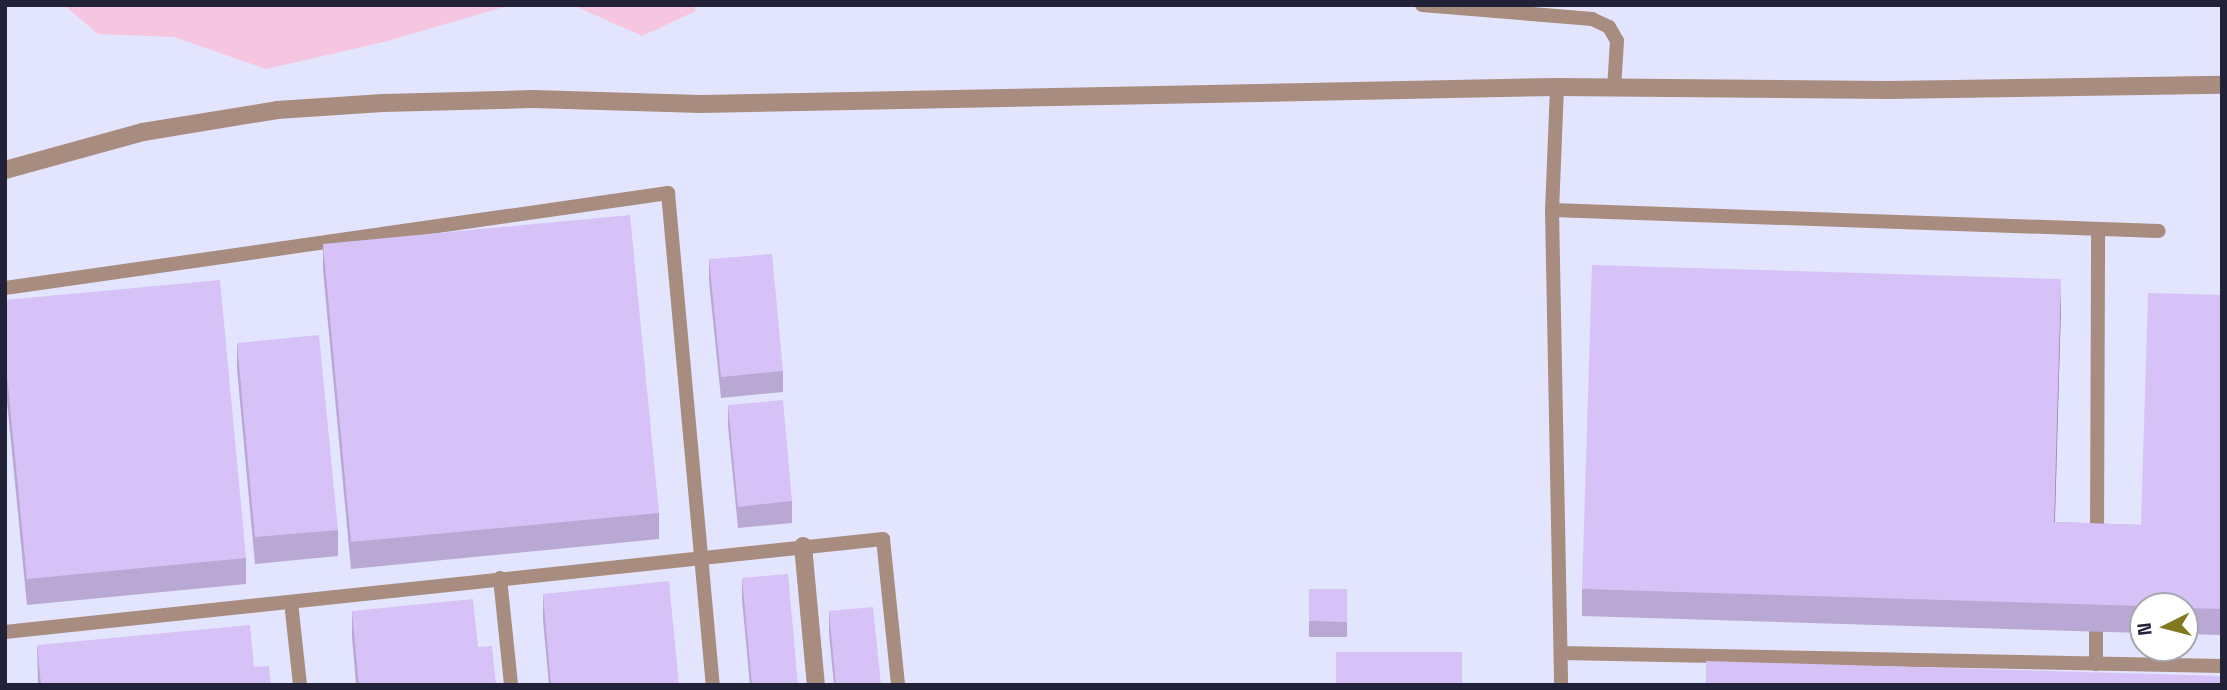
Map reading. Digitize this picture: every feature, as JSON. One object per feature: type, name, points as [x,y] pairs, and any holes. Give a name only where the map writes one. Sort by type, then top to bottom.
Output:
[{"type":"street","points":[[5,170],[143,132],[277,110],[383,103],[533,99],[701,104],[1557,87],[1614,89],[2222,85]]},
{"type":"street","points":[[803,546],[816,685]]},
{"type":"lane","points":[[1422,5],[1592,19],[1609,27],[1617,41],[1614,89]]},
{"type":"lane","points":[[1557,87],[1552,210],[1561,685]]},
{"type":"lane","points":[[5,288],[668,193],[713,685]]},
{"type":"lane","points":[[1552,210],[2159,231]]},
{"type":"lane","points":[[2097,555],[2098,229]]},
{"type":"lane","points":[[5,632],[701,556],[883,539],[898,685]]},
{"type":"lane","points":[[500,578],[511,685]]},
{"type":"lane","points":[[2096,596],[2096,664]]},
{"type":"lane","points":[[291,602],[300,685]]},
{"type":"lane","points":[[1561,653],[2222,666]]},
{"type":"shaded area","points":[[64,5],[511,5],[384,42],[266,69],[174,37],[98,34]]},
{"type":"shaded area","points":[[573,5],[693,5],[696,11],[642,36]]},
{"type":"building","points":[[630,215],[659,513],[351,542],[323,244]]},
{"type":"building","points":[[772,254],[783,371],[721,377],[709,259]]},
{"type":"building","points":[[1592,265],[2061,279],[2054,522],[2141,525],[2148,293],[2222,295],[2222,609],[2199,608],[2199,592],[2129,592],[2129,606],[1582,589]]},
{"type":"building","points":[[220,280],[246,558],[27,579],[5,355],[5,300]]},
{"type":"building","points":[[319,335],[338,530],[255,537],[237,343]]},
{"type":"building","points":[[783,400],[792,501],[738,507],[728,405]]},
{"type":"building","points":[[788,574],[798,685],[752,685],[742,578]]},
{"type":"building","points":[[669,581],[679,685],[551,685],[543,594]]},
{"type":"building","points":[[1309,589],[1347,589],[1347,622],[1309,621]]},
{"type":"building","points":[[473,599],[478,647],[492,646],[496,685],[359,685],[352,611]]},
{"type":"building","points":[[873,607],[881,685],[836,685],[829,611]]},
{"type":"building","points":[[250,625],[254,667],[269,666],[271,685],[41,685],[37,645]]},
{"type":"building","points":[[1336,652],[1462,652],[1462,685],[1336,685]]},
{"type":"building","points":[[1706,661],[2222,676],[2222,685],[1706,685]]}]
